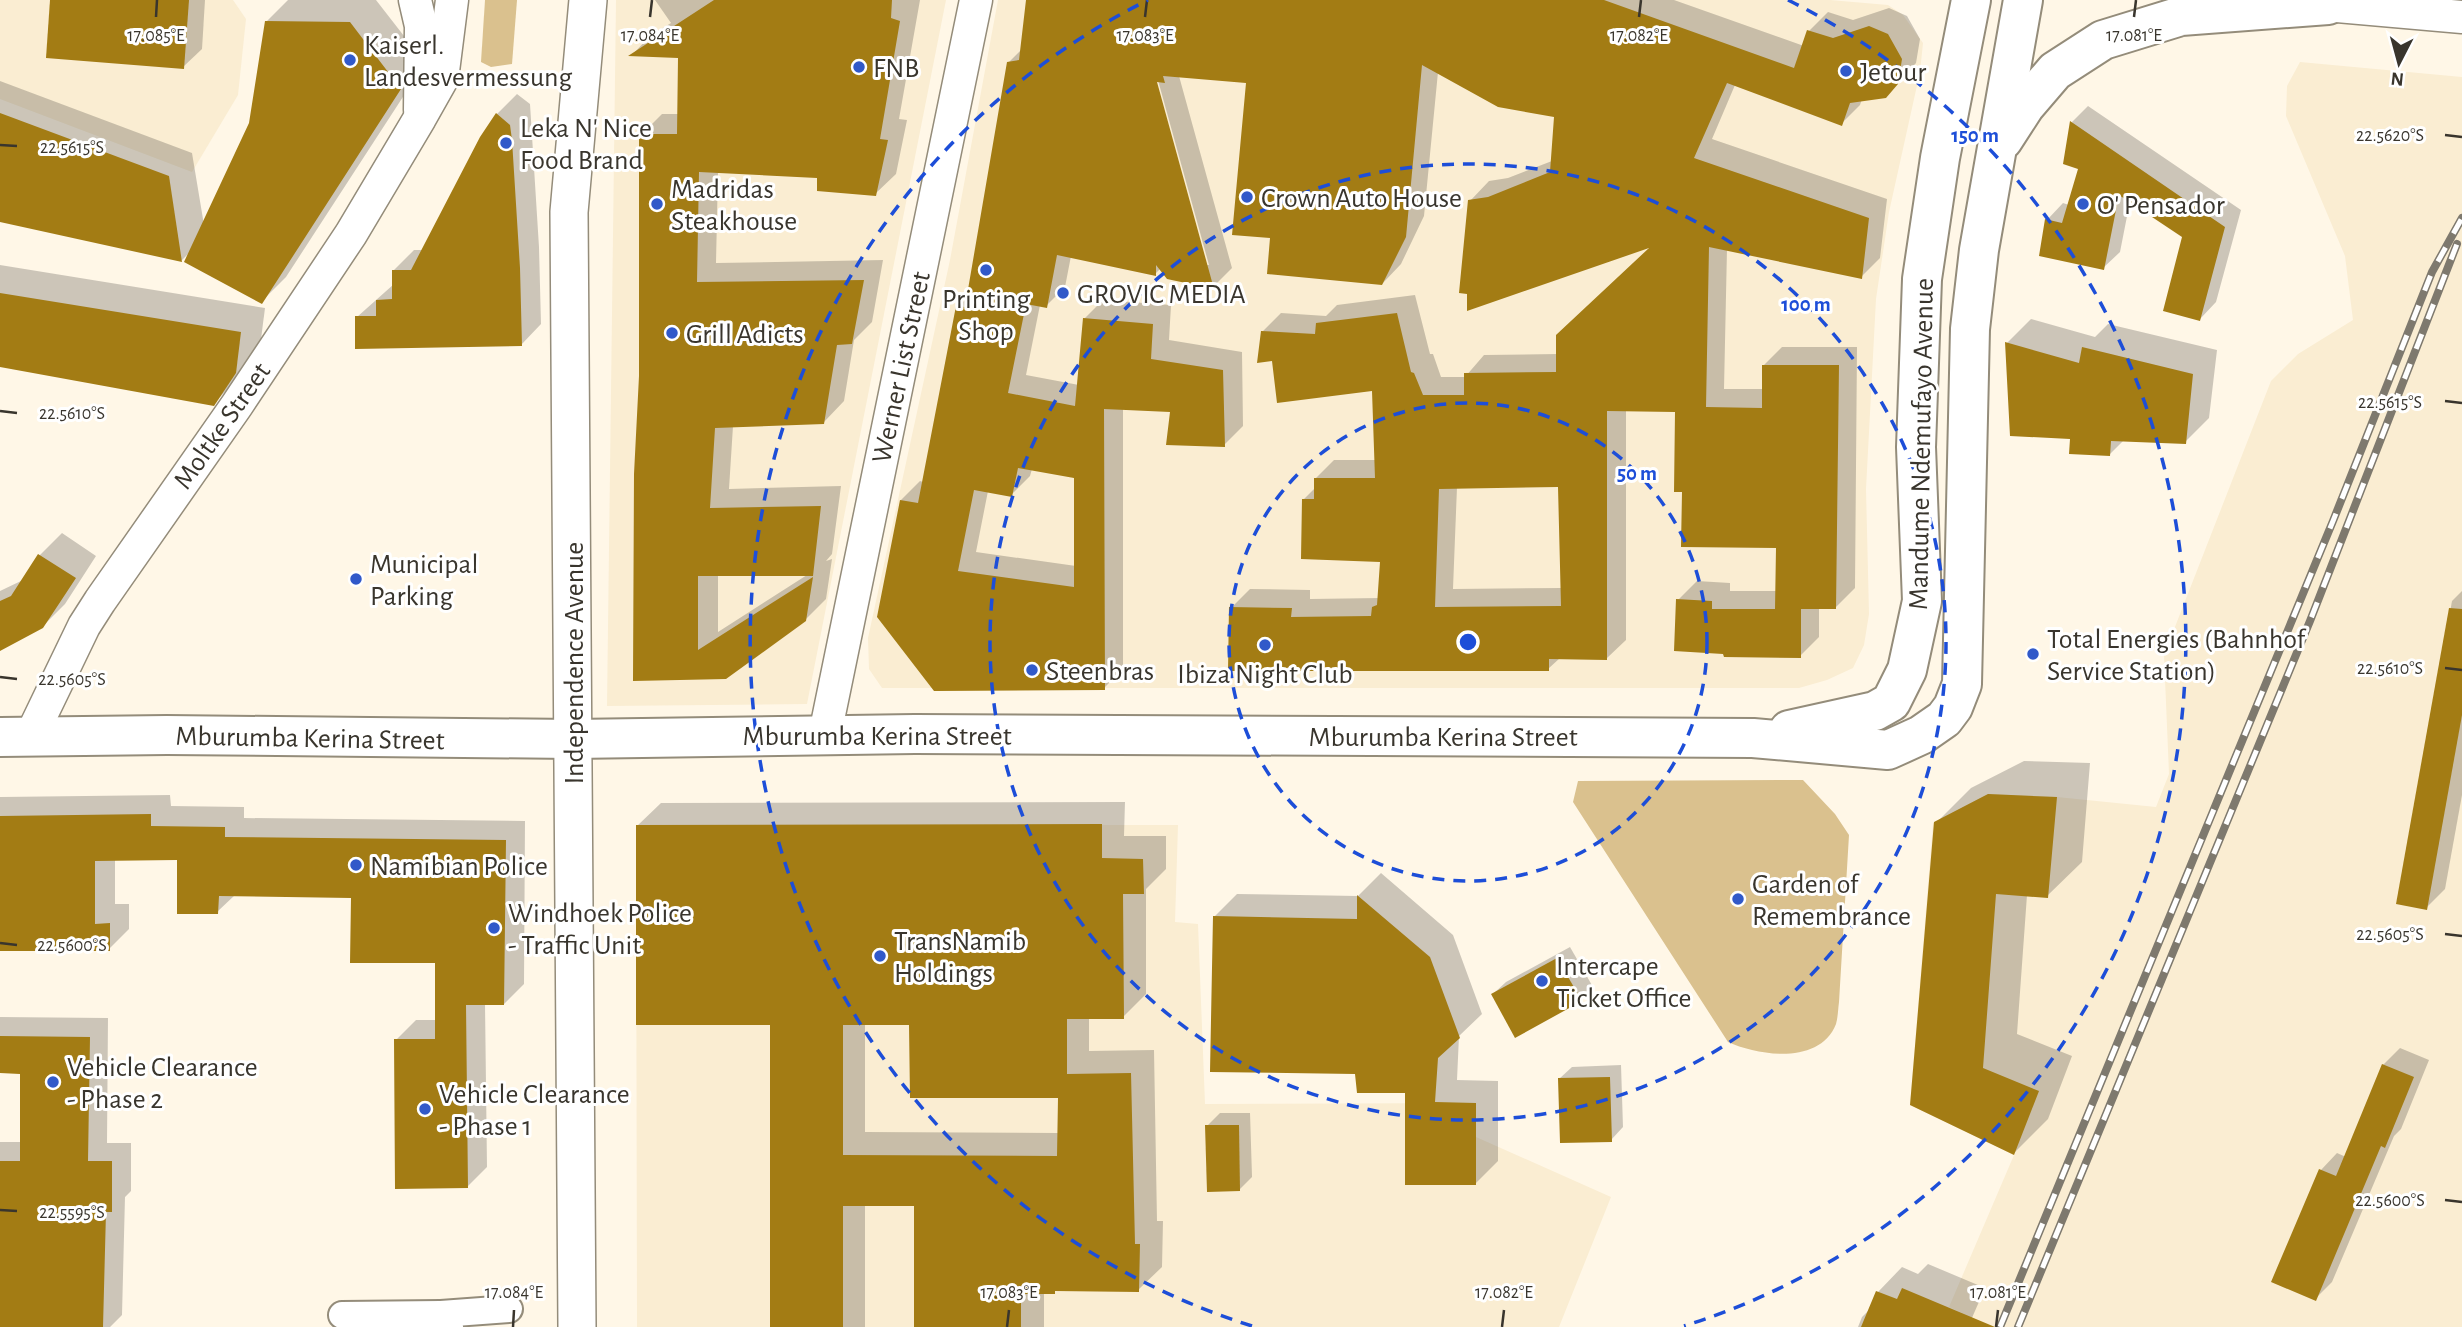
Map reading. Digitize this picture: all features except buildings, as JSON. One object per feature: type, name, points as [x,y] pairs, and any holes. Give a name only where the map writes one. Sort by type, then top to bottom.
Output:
[{"type":"main road","name":"Independence Avenue","points":[[577,1327],[569,212],[587,0]]},
{"type":"main road","name":"Mandume Ndemufayo Avenue","points":[[1753,738],[1875,711],[1891,702],[1907,670],[1922,601],[1916,447],[1922,279],[1940,158],[1971,0]]},
{"type":"main road","name":"Mandume Ndemufayo Avenue","points":[[1753,738],[1888,750],[1921,735],[1944,719],[1953,707],[1962,684],[1970,329],[1979,250],[2024,0]]},
{"type":"main road","points":[[1996,151],[2025,106],[2055,71],[2104,40],[2181,16],[2325,2]]},
{"type":"main road","name":"Mburumba Kerina Street","points":[[15,736],[573,740],[825,734],[1753,738]]},
{"type":"street","name":"Moltke Street","points":[[415,0],[421,26],[422,55],[419,118]]},
{"type":"street","name":"Moltke Street","points":[[15,736],[60,673],[94,609],[237,405],[343,245],[419,118],[442,79],[452,0]]},
{"type":"street","name":"Werner List Street","points":[[825,734],[976,0]]},
{"type":"street","points":[[2252,0],[2325,2],[2462,17]]},
{"type":"street","points":[[342,1315],[446,1320],[509,1309]]},
{"type":"shaded area","points":[[0,0],[233,0],[246,19],[238,95],[192,172],[0,99]]},
{"type":"shaded area","points":[[485,0],[517,0],[512,64],[491,67],[481,62]]},
{"type":"shaded area","points":[[616,0],[946,0],[807,704],[607,706]]},
{"type":"shaded area","points":[[998,0],[1830,0],[1888,5],[1903,15],[1923,43],[1920,72],[1889,212],[1876,299],[1866,489],[1869,614],[1864,645],[1853,668],[1827,680],[1799,688],[882,688],[869,669],[868,638],[950,260]]},
{"type":"shaded area","points":[[2300,62],[2462,77],[2462,1327],[1956,1327],[1962,1313],[1949,1307],[2014,1155],[1910,1105],[1933,823],[1988,794],[2057,797],[2156,807],[2169,774],[2164,655],[2271,381],[2298,354],[2353,320],[2345,256],[2286,116],[2287,86]]},
{"type":"shaded area","points":[[1803,780],[1835,814],[1849,835],[1838,1016],[1828,1037],[1817,1046],[1788,1054],[1756,1051],[1728,1042],[1573,802],[1578,781]]},
{"type":"shaded area","points":[[636,825],[1178,825],[1175,922],[1198,924],[1205,1104],[1476,1103],[1476,1137],[1611,1197],[1559,1327],[637,1327]]},
{"type":"railway","points":[[2000,1327],[2333,521],[2432,272],[2462,218]]},
{"type":"railway","points":[[2018,1327],[2310,621],[2457,244]]},
{"type":"place","name":"Kaiserl. Landesvermessung","points":[[350,60]]},
{"type":"place","name":"FNB","points":[[859,67]]},
{"type":"place","name":"Jetour","points":[[1846,71]]},
{"type":"place","name":"Leka N' Nice Food Brand","points":[[506,143]]},
{"type":"place","name":"Crown Auto House","points":[[1247,197]]},
{"type":"place","name":"Madridas Steakhouse","points":[[657,204]]},
{"type":"place","name":"O' Pensador","points":[[2083,204]]},
{"type":"place","name":"Printing Shop","points":[[986,270]]},
{"type":"place","name":"GROVIC MEDIA","points":[[1063,293]]},
{"type":"place","name":"Grill Adicts","points":[[672,333]]},
{"type":"place","name":"Municipal Parking","points":[[356,579]]},
{"type":"place","name":"Ibiza Night Club","points":[[1265,645]]},
{"type":"place","name":"Total Energies (Bahnhof Service Station)","points":[[2033,654]]},
{"type":"place","name":"Steenbras","points":[[1032,670]]},
{"type":"place","name":"Namibian Police","points":[[356,865]]},
{"type":"place","name":"Garden of Remembrance","points":[[1738,899]]},
{"type":"place","name":"Windhoek Police - Traffic Unit","points":[[494,928]]},
{"type":"place","name":"TransNamib Holdings","points":[[880,956]]},
{"type":"place","name":"Intercape Ticket Office","points":[[1542,981]]},
{"type":"place","name":"Vehicle Clearance - Phase 2","points":[[53,1082]]},
{"type":"place","name":"Vehicle Clearance - Phase 1","points":[[425,1109]]}]
